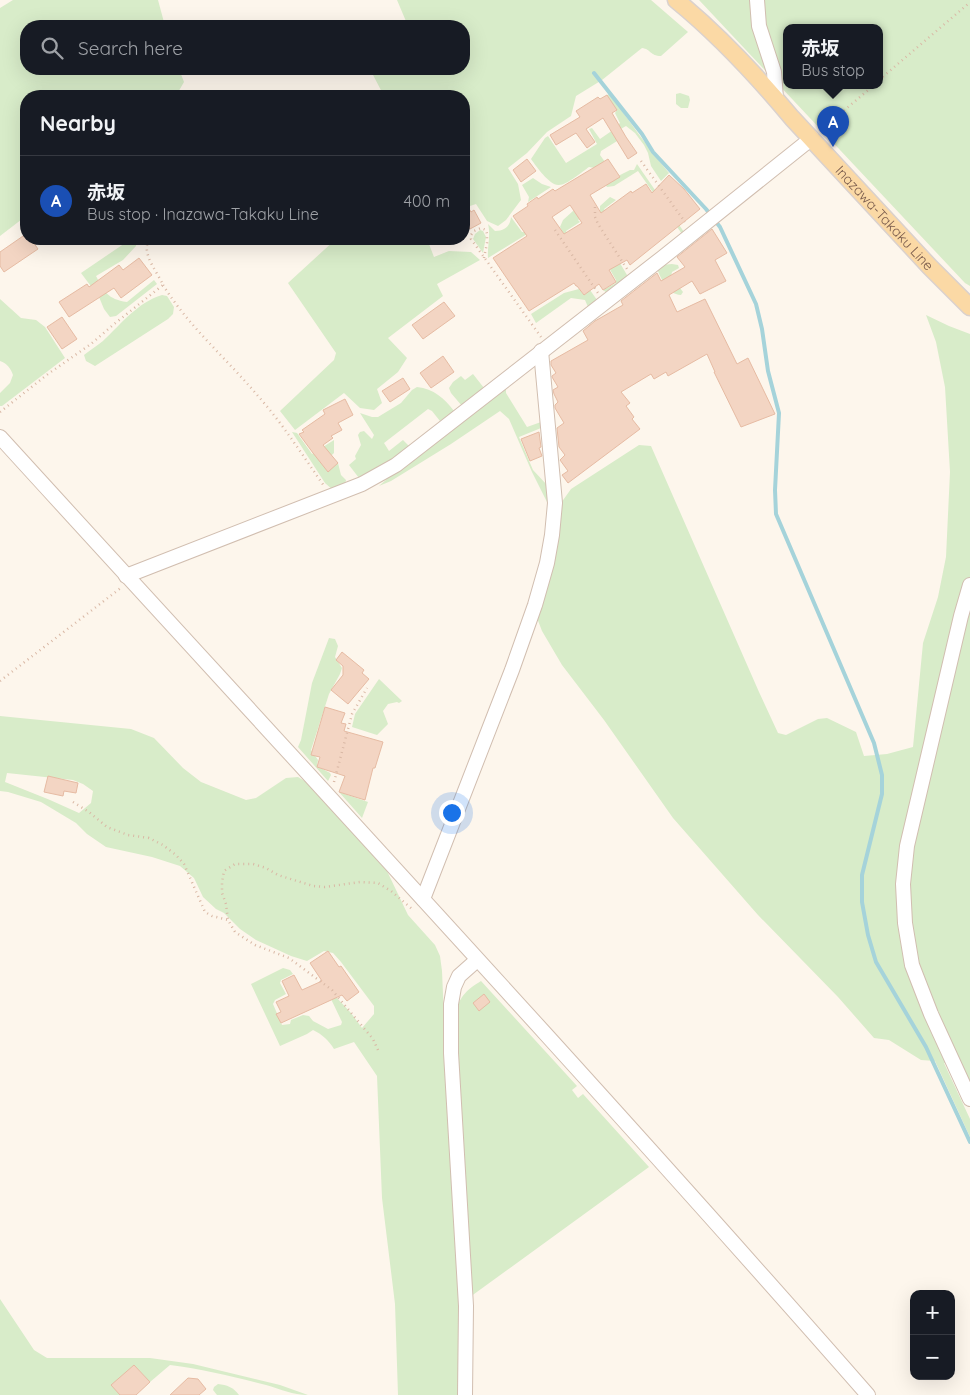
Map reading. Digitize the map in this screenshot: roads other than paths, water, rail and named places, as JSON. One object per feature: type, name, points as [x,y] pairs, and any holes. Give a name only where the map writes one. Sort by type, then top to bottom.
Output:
[{"type":"main road","name":"Inazawa-Takaku Line","points":[[676,0],[703,22],[776,98],[930,267],[970,307]]},
{"type":"street","points":[[757,0],[759,26],[774,72],[776,98]]},
{"type":"street","points":[[128,578],[362,484],[396,464],[634,280],[812,138]]},
{"type":"street","points":[[426,903],[536,605],[547,563],[555,503],[544,349]]},
{"type":"street","points":[[0,437],[426,903],[784,1299],[868,1395]]},
{"type":"street","points":[[970,585],[907,846],[903,884],[905,923],[912,966],[931,1014],[970,1099]]},
{"type":"street","points":[[465,1395],[466,1306],[451,1053],[450,1004],[459,976],[477,960]]},
{"type":"waterway","points":[[594,73],[642,134],[653,152],[706,209],[720,227],[756,304],[768,371],[779,413],[775,490],[776,514],[874,743],[882,775],[882,794],[862,875],[862,902],[868,935],[876,962],[926,1047],[970,1142]]},
{"type":"place","name":"赤坂","points":[[833,147]]}]
